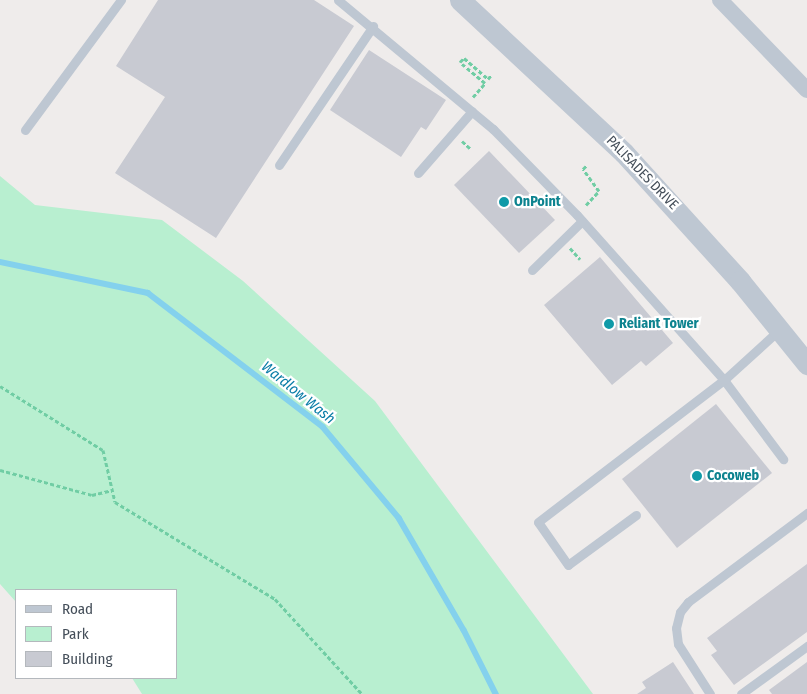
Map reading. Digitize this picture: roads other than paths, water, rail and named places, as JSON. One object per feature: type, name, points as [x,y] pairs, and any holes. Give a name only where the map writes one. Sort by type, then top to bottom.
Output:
[{"type":"street","name":"PALISADES DRIVE","points":[[460,0],[624,153],[781,329],[807,364]]},
{"type":"street","points":[[720,0],[807,90]]},
{"type":"lane","points":[[25,130],[120,0]]},
{"type":"lane","points":[[338,0],[373,26],[472,111],[582,221],[724,380],[783,459]]},
{"type":"lane","points":[[279,165],[373,26]]},
{"type":"lane","points":[[418,173],[472,111]]},
{"type":"lane","points":[[532,270],[582,221]]},
{"type":"lane","points":[[636,515],[568,565],[538,522],[724,380],[781,329]]},
{"type":"lane","points":[[710,694],[678,644],[676,628],[680,612],[688,602],[807,513]]},
{"type":"lane","points":[[741,694],[807,646]]},
{"type":"waterway","name":"Wardlow Wash","points":[[0,262],[148,293],[323,427],[399,518],[464,630],[496,694]]},
{"type":"place","name":"OnPoint","points":[[504,202]]},
{"type":"place","name":"Reliant Tower","points":[[609,324]]},
{"type":"place","name":"Cocoweb","points":[[697,476]]}]
